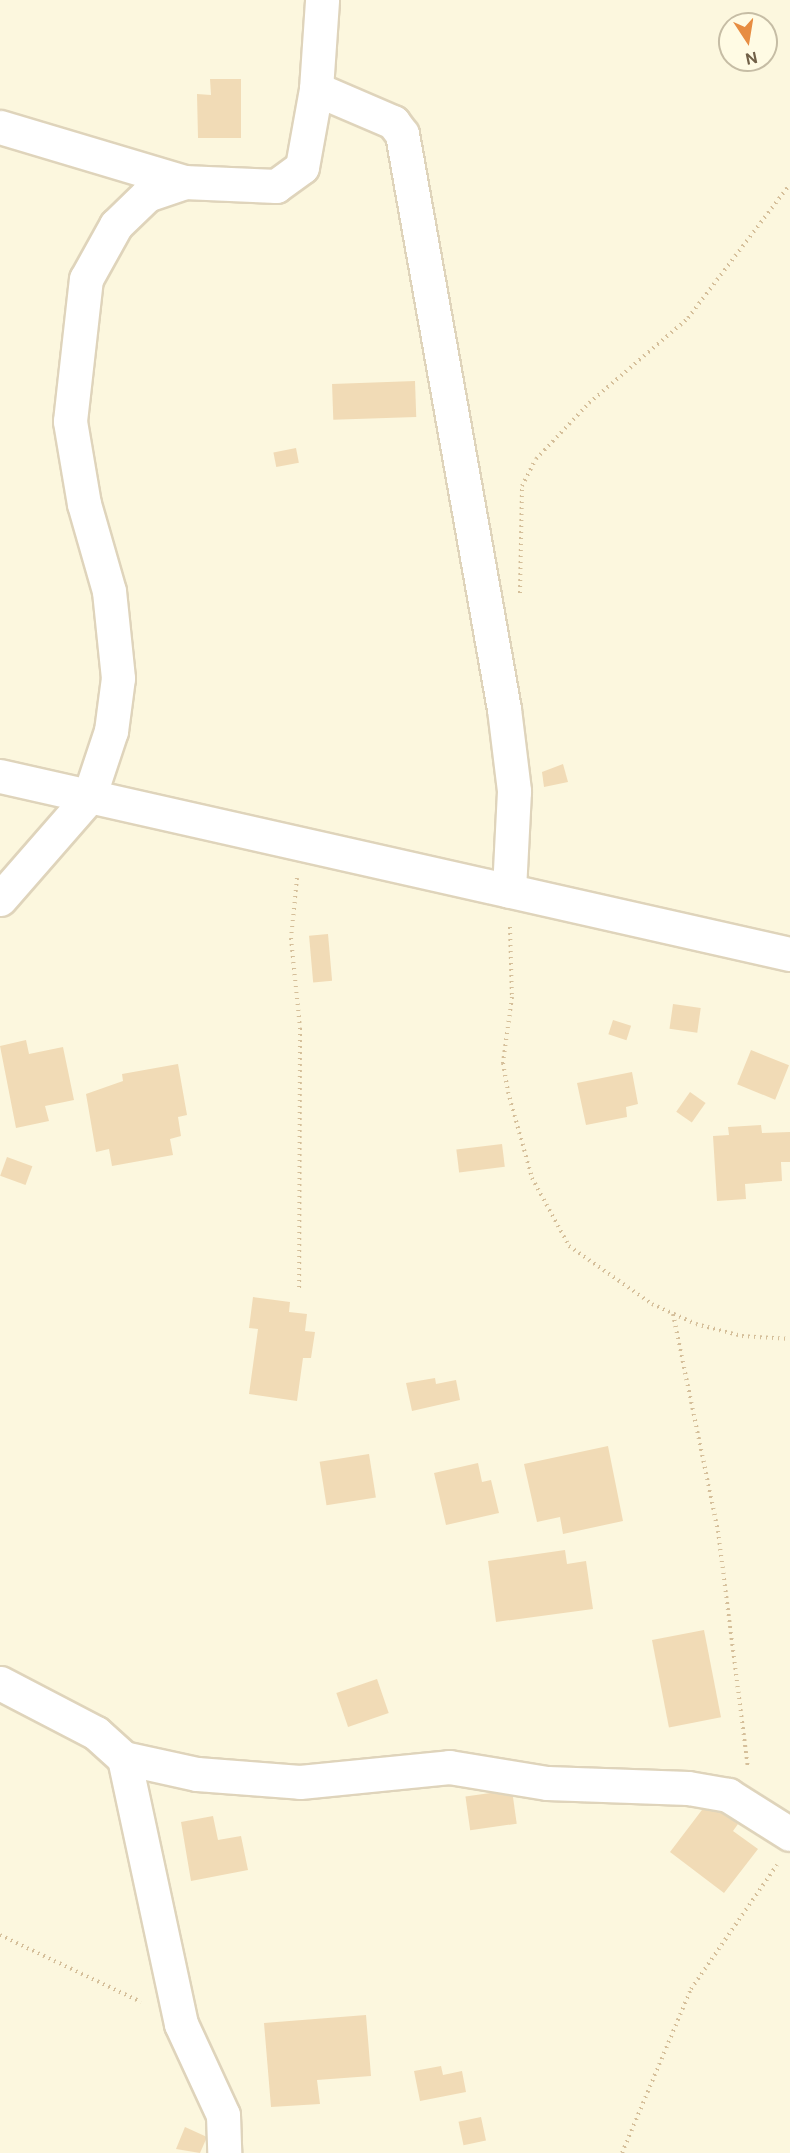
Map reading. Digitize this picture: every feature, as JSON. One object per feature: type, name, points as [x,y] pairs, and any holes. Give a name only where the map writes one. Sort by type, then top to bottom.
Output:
[{"type":"street","points":[[0,128],[184,182],[268,187],[295,174],[306,158],[316,89],[322,0]]},
{"type":"street","points":[[316,89],[393,122],[402,134],[504,709],[514,791],[508,891]]},
{"type":"street","points":[[0,899],[89,797],[111,730],[118,678],[109,591],[84,504],[70,421],[86,279],[116,225],[135,204],[184,182]]},
{"type":"street","points":[[0,776],[790,954]]},
{"type":"street","points":[[0,1683],[96,1733],[124,1758],[197,1774],[300,1782],[449,1767],[547,1783],[688,1788],[749,1804],[787,1845]]},
{"type":"street","points":[[124,1758],[181,2024],[223,2115],[224,2153]]},
{"type":"path","points":[[520,603],[525,476],[590,403],[688,318],[790,184]]},
{"type":"path","points":[[299,1292],[300,1028],[291,938],[301,845]]},
{"type":"path","points":[[508,891],[512,997],[503,1063],[532,1178],[569,1246],[673,1313],[742,1336],[790,1339]]},
{"type":"path","points":[[673,1313],[732,1614],[747,1727],[749,1804]]},
{"type":"path","points":[[622,2153],[691,1989],[787,1845]]},
{"type":"path","points":[[0,1935],[181,2024]]},
{"type":"building","points":[[210,79],[241,79],[241,138],[198,138],[197,94],[211,95]]},
{"type":"building","points":[[415,381],[416,417],[333,420],[332,384]]},
{"type":"building","points":[[296,448],[299,463],[276,467],[273,452]]},
{"type":"building","points":[[563,764],[568,782],[544,787],[542,772]]},
{"type":"building","points":[[328,934],[332,981],[313,982],[309,936]]},
{"type":"building","points":[[673,1004],[701,1008],[697,1033],[670,1029]]},
{"type":"building","points":[[613,1020],[631,1026],[626,1040],[608,1034]]},
{"type":"building","points":[[26,1040],[29,1054],[63,1047],[74,1100],[45,1106],[49,1121],[16,1128],[0,1046]]},
{"type":"building","points":[[751,1050],[789,1065],[775,1100],[737,1084]]},
{"type":"building","points":[[178,1064],[187,1115],[178,1117],[181,1136],[170,1139],[173,1155],[112,1166],[109,1149],[96,1152],[86,1094],[123,1081],[122,1074]]},
{"type":"building","points":[[632,1072],[638,1104],[626,1107],[627,1117],[586,1125],[577,1083]]},
{"type":"building","points":[[690,1092],[706,1103],[692,1123],[676,1112]]},
{"type":"building","points":[[761,1125],[762,1133],[790,1132],[790,1162],[781,1162],[782,1181],[745,1184],[746,1199],[717,1201],[713,1136],[729,1135],[728,1127]]},
{"type":"building","points":[[502,1144],[505,1167],[459,1172],[456,1150]]},
{"type":"building","points":[[7,1157],[32,1166],[26,1185],[0,1176]]},
{"type":"building","points":[[253,1297],[290,1302],[289,1312],[307,1314],[305,1331],[315,1332],[311,1358],[303,1358],[297,1401],[249,1394],[258,1329],[249,1328]]},
{"type":"building","points":[[435,1378],[436,1384],[456,1380],[460,1400],[412,1411],[406,1383]]},
{"type":"building","points":[[608,1446],[623,1521],[563,1534],[560,1517],[537,1522],[524,1464]]},
{"type":"building","points":[[369,1454],[376,1497],[326,1505],[320,1462]]},
{"type":"building","points":[[478,1463],[482,1482],[491,1480],[499,1513],[446,1525],[434,1473]]},
{"type":"building","points":[[565,1550],[567,1564],[586,1561],[593,1609],[496,1622],[488,1561]]},
{"type":"building","points":[[704,1630],[721,1717],[669,1727],[652,1640]]},
{"type":"building","points":[[377,1679],[389,1713],[348,1727],[336,1693]]},
{"type":"building","points":[[512,1790],[517,1824],[470,1830],[465,1797]]},
{"type":"building","points":[[708,1802],[738,1824],[733,1831],[758,1849],[724,1893],[670,1852]]},
{"type":"building","points":[[213,1816],[218,1840],[241,1836],[248,1870],[191,1881],[181,1822]]},
{"type":"building","points":[[366,2015],[371,2076],[317,2080],[320,2104],[271,2107],[264,2023]]},
{"type":"building","points":[[441,2066],[443,2075],[462,2071],[466,2092],[420,2101],[414,2071]]},
{"type":"building","points":[[481,2117],[486,2140],[463,2145],[459,2122]]},
{"type":"building","points":[[185,2127],[207,2137],[200,2153],[176,2149]]}]
